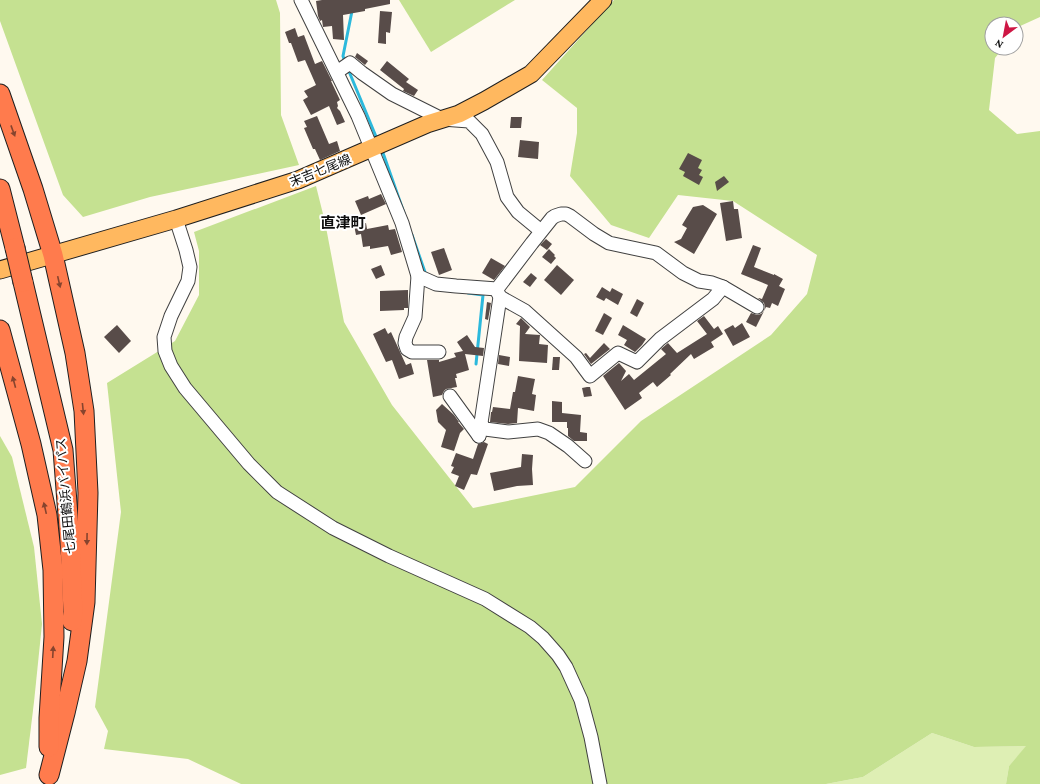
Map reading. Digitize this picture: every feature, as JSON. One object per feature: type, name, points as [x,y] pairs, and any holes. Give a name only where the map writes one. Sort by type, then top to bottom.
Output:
[{"type":"highway","points":[[0,94],[33,190],[53,255],[75,353],[84,411],[88,493],[85,602],[77,661],[48,779]]},
{"type":"highway","name":"七尾田鶴浜バイパス","points":[[0,190],[63,450],[70,542],[73,612],[48,779]]},
{"type":"highway","points":[[0,330],[31,444],[47,515],[53,570],[54,637],[49,718],[48,779]]},
{"type":"main road","name":"末吉七尾線","points":[[0,270],[176,219],[298,180],[427,124],[458,114],[531,74],[603,0]]},
{"type":"street","points":[[301,0],[358,116],[402,224],[418,276],[415,317],[406,337],[405,342],[407,349],[412,352],[439,352]]},
{"type":"street","points":[[337,72],[350,63],[392,94],[442,119],[469,121],[482,134],[496,162],[507,197],[518,212],[541,231]]},
{"type":"street","points":[[450,396],[479,436],[498,293],[541,231],[555,216],[561,214],[570,216],[594,234],[610,243],[656,253],[684,273],[699,281],[712,283],[723,287],[757,307]]},
{"type":"street","points":[[176,219],[190,267],[188,282],[171,316],[164,337],[165,352],[171,366],[185,388],[249,464],[277,492],[333,528],[389,556],[485,599],[530,627],[543,638],[566,667],[581,700],[591,737],[600,784]]},
{"type":"street","points":[[418,276],[436,284],[498,293],[525,311],[576,357],[590,376],[618,353],[637,362],[660,339],[713,299],[723,287]]},
{"type":"street","points":[[481,424],[485,429],[508,432],[538,429],[549,433],[568,446],[584,461]]},
{"type":"green space","points":[[0,0],[276,0],[280,13],[281,115],[299,165],[150,197],[83,217],[63,195],[0,21]]},
{"type":"green space","points":[[399,0],[515,0],[431,52]]},
{"type":"green space","points":[[614,0],[1040,0],[1040,17],[1024,24],[1024,16],[984,16],[984,56],[997,56],[995,58],[989,110],[1017,134],[1040,131],[1040,784],[1006,784],[1009,766],[1026,746],[974,747],[932,733],[863,777],[826,784],[241,784],[188,759],[104,749],[108,731],[95,707],[121,512],[107,383],[175,341],[199,295],[199,251],[194,232],[316,186],[325,222],[344,322],[392,405],[473,508],[575,487],[641,421],[771,335],[807,294],[817,255],[733,201],[678,195],[649,238],[611,225],[570,176],[577,133],[577,108],[542,80]]},
{"type":"green space","points":[[0,436],[12,457],[34,547],[42,624],[26,768],[0,775]]},
{"type":"green space","points":[[932,733],[974,747],[1027,746],[1009,766],[1006,784],[826,784],[863,777]]},
{"type":"building","points":[[390,0],[390,4],[343,15],[344,40],[333,39],[332,26],[323,27],[322,20],[320,21],[318,16],[316,1]]},
{"type":"building","points":[[380,11],[392,12],[390,33],[386,32],[386,44],[378,43]]},
{"type":"building","points":[[295,28],[298,37],[304,35],[315,64],[322,61],[340,100],[337,102],[337,108],[345,122],[337,125],[329,106],[311,115],[303,100],[308,97],[304,91],[316,85],[305,60],[298,62],[291,43],[289,43],[285,32]]},
{"type":"building","points":[[357,53],[368,61],[365,65],[355,57]]},
{"type":"building","points":[[387,61],[409,79],[406,82],[418,90],[414,96],[403,91],[404,89],[380,70]]},
{"type":"building","points":[[317,116],[329,144],[337,141],[340,151],[320,160],[315,149],[313,149],[304,128],[307,127],[304,121]]},
{"type":"building","points":[[511,117],[522,117],[521,128],[510,128]]},
{"type":"building","points":[[520,140],[539,142],[538,159],[518,157]]},
{"type":"building","points":[[688,153],[702,160],[698,168],[702,170],[699,175],[703,177],[699,185],[683,176],[685,172],[679,169]]},
{"type":"building","points":[[724,176],[729,182],[717,191],[715,182]]},
{"type":"building","points":[[381,194],[386,204],[361,215],[355,201],[368,196],[369,199]]},
{"type":"building","points":[[733,201],[734,209],[738,209],[742,238],[726,241],[720,203]]},
{"type":"building","points":[[703,205],[717,214],[694,254],[674,242],[681,239],[687,228],[682,225],[693,207]]},
{"type":"building","points":[[366,223],[367,229],[388,225],[389,230],[395,229],[402,252],[391,255],[388,246],[370,249],[370,246],[363,247],[361,234],[356,235],[354,225]]},
{"type":"building","points":[[546,239],[552,244],[547,250],[540,245]]},
{"type":"building","points":[[753,245],[761,248],[754,267],[783,279],[779,286],[785,289],[778,306],[772,303],[770,308],[766,307],[764,311],[764,303],[758,298],[762,299],[768,285],[741,274]]},
{"type":"building","points":[[444,248],[452,270],[439,275],[431,252]]},
{"type":"building","points":[[549,249],[556,258],[551,264],[542,257]]},
{"type":"building","points":[[491,258],[505,266],[494,280],[482,273]]},
{"type":"building","points":[[381,265],[385,275],[376,279],[371,269]]},
{"type":"building","points":[[557,265],[574,280],[561,295],[544,280]]},
{"type":"building","points":[[531,273],[537,278],[530,287],[523,282]]},
{"type":"building","points":[[602,287],[610,292],[612,288],[623,294],[618,305],[606,298],[604,301],[596,297]]},
{"type":"building","points":[[408,290],[408,308],[404,308],[404,310],[380,311],[380,291]]},
{"type":"building","points":[[637,299],[644,303],[637,317],[630,313]]},
{"type":"building","points":[[487,302],[491,303],[488,320],[485,319]]},
{"type":"building","points":[[764,311],[756,327],[746,322],[751,313],[757,315]]},
{"type":"building","points":[[604,313],[612,318],[603,335],[595,331]]},
{"type":"building","points":[[704,316],[714,329],[718,326],[723,334],[711,342],[714,347],[694,359],[691,354],[657,387],[653,382],[639,393],[642,398],[625,410],[603,376],[619,363],[626,371],[621,381],[629,374],[634,380],[666,354],[661,349],[668,343],[677,353],[707,334],[697,321]]},
{"type":"building","points":[[521,318],[530,327],[525,334],[540,335],[539,344],[548,345],[547,363],[519,361],[520,326],[516,324]]},
{"type":"building","points":[[742,323],[750,337],[733,346],[724,330],[733,325],[735,328]]},
{"type":"building","points":[[117,325],[131,341],[119,353],[104,337]]},
{"type":"building","points":[[623,325],[646,339],[635,352],[624,345],[627,340],[618,335]]},
{"type":"building","points":[[385,328],[388,334],[391,332],[406,365],[411,363],[414,374],[399,379],[392,360],[386,362],[373,334]]},
{"type":"building","points":[[467,335],[475,347],[484,348],[483,356],[465,354],[469,370],[456,374],[457,378],[455,378],[457,387],[446,389],[442,395],[433,397],[427,360],[439,360],[439,362],[456,357],[454,353],[463,351],[457,342]]},
{"type":"building","points":[[604,343],[610,349],[591,364],[584,354],[586,353],[590,358]]},
{"type":"building","points":[[499,355],[510,357],[509,366],[498,364]]},
{"type":"building","points":[[553,357],[560,357],[559,370],[552,370]]},
{"type":"building","points":[[518,376],[535,379],[532,394],[536,395],[534,411],[518,408],[517,423],[508,424],[490,422],[493,407],[510,409]]},
{"type":"building","points":[[590,387],[592,396],[584,397],[582,388]]},
{"type":"building","points":[[552,401],[562,402],[562,413],[581,415],[580,432],[587,433],[587,441],[574,441],[568,436],[567,422],[552,422]]},
{"type":"building","points":[[442,404],[454,415],[464,429],[460,433],[454,451],[441,447],[446,430],[438,422],[436,410]]},
{"type":"building","points":[[484,442],[488,444],[477,475],[471,474],[464,490],[455,486],[459,476],[451,473],[454,467],[451,466],[456,453],[473,459],[478,444]]},
{"type":"building","points":[[522,454],[533,455],[533,485],[517,486],[494,491],[490,473],[521,467]]},
{"type":"waterway","points":[[345,62],[343,56],[352,11]]},
{"type":"waterway","points":[[348,69],[377,139]]},
{"type":"waterway","points":[[382,150],[404,213]]},
{"type":"waterway","points":[[412,235],[426,275]]},
{"type":"waterway","points":[[468,293],[483,295],[476,364]]},
{"type":"district","name":"直津町","points":[[343,223]]}]
